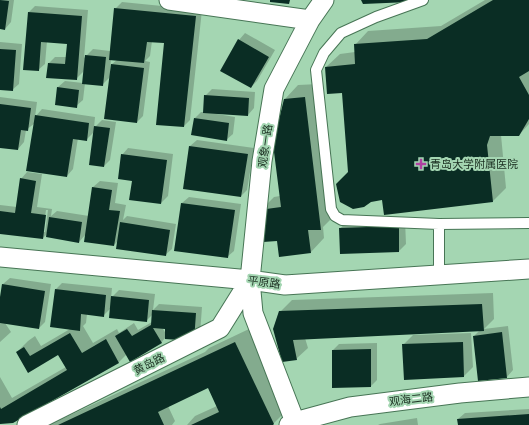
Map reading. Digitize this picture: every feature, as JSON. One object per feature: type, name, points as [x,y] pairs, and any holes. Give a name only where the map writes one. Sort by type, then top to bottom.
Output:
[{"type":"street","points":[[169,0],[310,20]]},
{"type":"street","name":"观象一路","points":[[250,280],[262,161],[274,89],[310,20],[324,0]]},
{"type":"street","name":"平原路","points":[[0,257],[285,284],[529,270]]},
{"type":"street","name":"观海二路","points":[[250,280],[253,313],[292,423],[350,407],[460,393],[529,387]]},
{"type":"street","name":"黄岛路","points":[[27,425],[220,328],[250,280]]},
{"type":"lane","points":[[423,0],[376,17],[341,34],[324,53],[316,70],[331,209],[335,216],[342,220],[439,224],[529,223]]},
{"type":"lane","points":[[439,224],[439,275]]},
{"type":"building","points":[[0,0],[9,1],[5,30],[0,29]]},
{"type":"building","points":[[270,0],[290,0],[289,4],[270,2]]},
{"type":"building","points":[[361,0],[412,0],[409,2],[363,4]]},
{"type":"building","points":[[493,0],[529,0],[529,71],[519,77],[529,95],[529,119],[519,136],[490,136],[487,145],[493,202],[384,215],[382,200],[371,202],[364,207],[353,209],[340,202],[336,184],[348,172],[342,93],[327,94],[325,67],[355,64],[354,44],[427,39]]},
{"type":"building","points":[[114,8],[196,16],[184,127],[156,125],[164,43],[147,42],[144,63],[109,60]]},
{"type":"building","points":[[28,12],[82,16],[77,80],[46,78],[48,63],[65,64],[67,44],[41,42],[39,71],[23,70]]},
{"type":"building","points":[[238,39],[269,57],[251,88],[220,71]]},
{"type":"building","points":[[0,49],[16,50],[13,91],[0,90]]},
{"type":"building","points":[[85,55],[106,57],[103,86],[82,84]]},
{"type":"building","points":[[111,64],[144,68],[137,123],[104,119]]},
{"type":"building","points":[[57,87],[79,90],[77,108],[55,105]]},
{"type":"building","points":[[204,95],[249,98],[248,116],[203,113]]},
{"type":"building","points":[[305,97],[321,230],[308,230],[311,253],[279,257],[277,241],[263,242],[259,210],[281,207],[273,144],[284,99]]},
{"type":"building","points":[[0,104],[31,108],[28,131],[21,130],[18,150],[0,148]]},
{"type":"building","points":[[35,115],[89,123],[87,141],[73,139],[67,177],[26,171]]},
{"type":"building","points":[[194,118],[229,123],[227,141],[191,135]]},
{"type":"building","points":[[94,126],[110,128],[104,167],[89,165]]},
{"type":"building","points":[[189,146],[248,154],[241,197],[183,189]]},
{"type":"building","points":[[121,154],[167,160],[161,204],[129,200],[132,181],[118,179]]},
{"type":"building","points":[[20,178],[36,181],[31,213],[46,215],[43,239],[0,234],[0,211],[15,213]]},
{"type":"building","points":[[92,187],[112,190],[109,210],[120,211],[114,246],[84,242]]},
{"type":"building","points":[[181,203],[235,210],[228,258],[174,251]]},
{"type":"building","points":[[49,217],[82,222],[79,243],[46,237]]},
{"type":"building","points":[[120,222],[170,230],[166,256],[116,249]]},
{"type":"building","points":[[399,226],[399,252],[340,254],[339,228]]},
{"type":"building","points":[[2,284],[45,291],[39,329],[0,323],[0,297]]},
{"type":"building","points":[[55,289],[106,295],[104,317],[81,314],[80,331],[50,327]]},
{"type":"building","points":[[111,296],[149,300],[147,322],[109,318]]},
{"type":"building","points":[[482,304],[484,331],[293,340],[297,360],[282,362],[273,329],[279,311]]},
{"type":"building","points":[[152,310],[196,313],[194,341],[165,339],[165,329],[153,328],[162,343],[130,362],[115,336],[127,329],[132,336],[151,325]]},
{"type":"building","points":[[502,332],[507,378],[478,381],[473,336]]},
{"type":"building","points":[[70,333],[82,353],[106,339],[119,363],[13,423],[0,424],[0,407],[1,409],[67,370],[58,355],[28,373],[16,352],[24,347],[30,356]]},
{"type":"building","points":[[235,342],[274,424],[273,425],[191,425],[219,412],[208,388],[158,412],[164,425],[58,425]]},
{"type":"building","points":[[463,342],[464,377],[404,380],[402,344]]},
{"type":"building","points":[[371,349],[371,387],[332,388],[332,350]]},
{"type":"building","points":[[529,414],[529,425],[458,425],[457,419]]},
{"type":"place","name":"青岛大学附属医院","points":[[421,164]]}]
